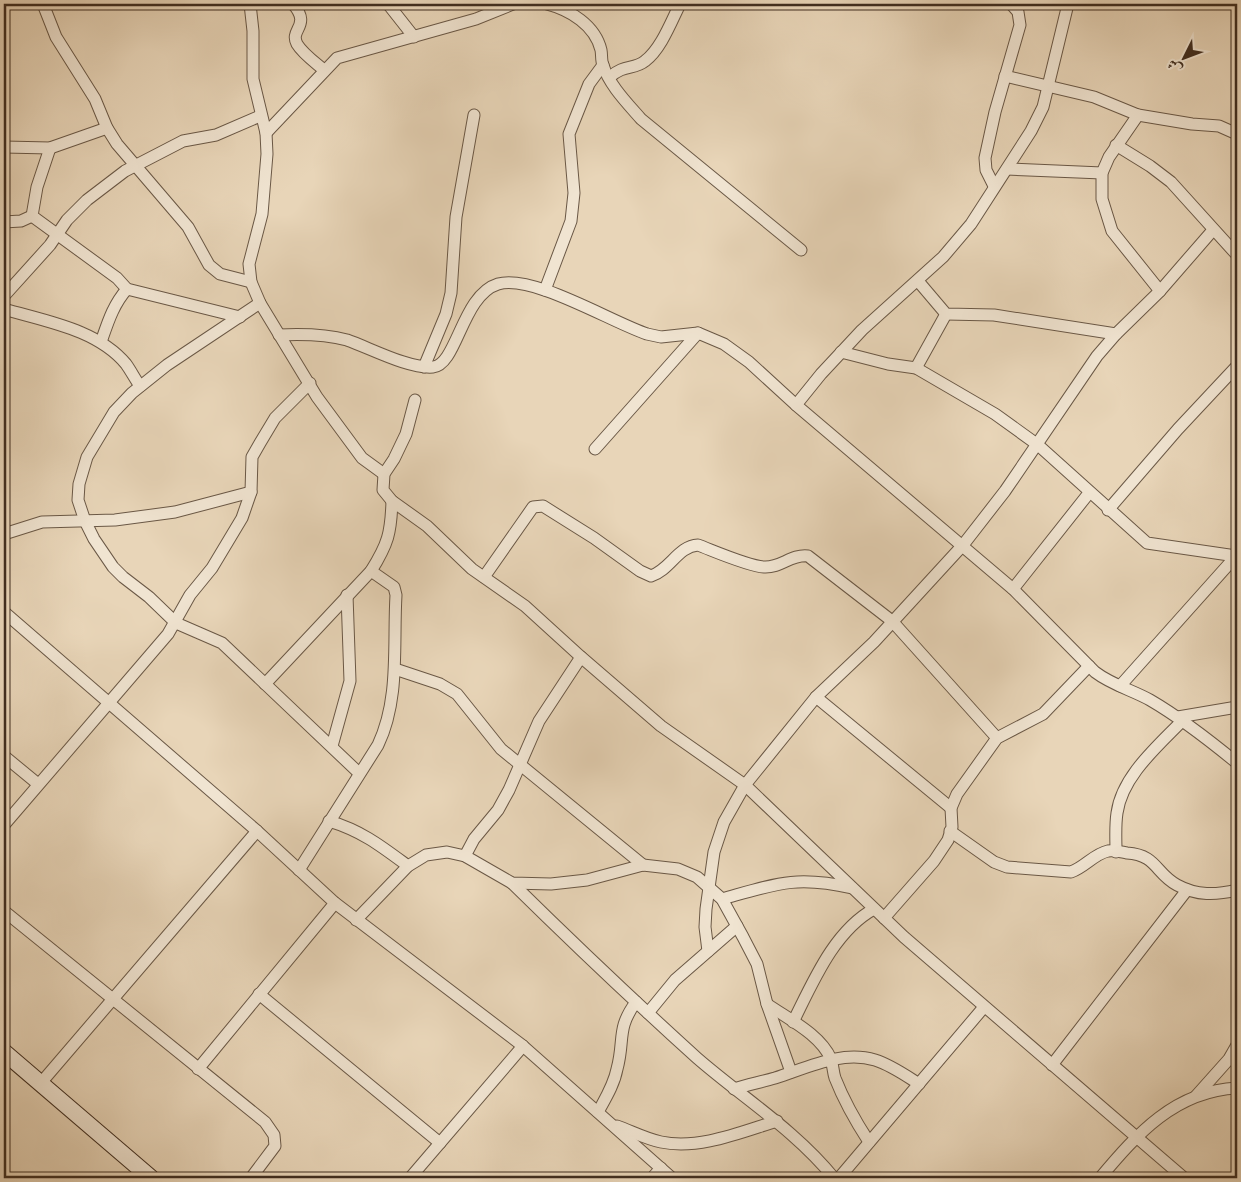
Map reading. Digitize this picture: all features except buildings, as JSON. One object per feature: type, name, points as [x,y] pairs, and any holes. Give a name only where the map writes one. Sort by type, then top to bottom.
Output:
[{"type":"street","points":[[43,4],[56,37],[95,99],[107,128],[134,165],[188,227],[209,265],[220,274],[251,282]]},
{"type":"street","points":[[250,4],[253,31],[253,80],[260,116],[266,133],[267,154],[262,214],[249,264],[251,282],[260,303],[279,335],[335,423],[362,458],[384,474]]},
{"type":"street","points":[[293,4],[302,14],[295,36],[297,44],[324,70]]},
{"type":"street","points":[[388,4],[414,37]]},
{"type":"street","points":[[266,133],[289,111],[324,70],[338,58],[352,52],[414,37],[498,11],[513,4]]},
{"type":"street","points":[[551,4],[575,15],[593,32],[601,49],[603,65],[625,101],[641,120],[801,250]]},
{"type":"street","points":[[610,77],[618,69],[639,65],[646,61],[655,50],[680,4]]},
{"type":"street","points":[[994,186],[986,170],[985,158],[1005,76],[1020,25],[1018,12],[1011,4]]},
{"type":"street","points":[[796,405],[841,352],[891,302],[918,281],[943,257],[971,224],[994,186],[1007,169],[1044,106],[1068,4]]},
{"type":"street","points":[[545,290],[571,221],[574,193],[569,156],[569,134],[589,84],[603,65]]},
{"type":"street","points":[[1005,76],[1094,97],[1138,115],[1192,124],[1218,126],[1237,134]]},
{"type":"street","points":[[424,367],[446,314],[451,292],[456,217],[474,115]]},
{"type":"street","points":[[1138,115],[1116,145],[1102,173],[1102,199],[1112,231],[1160,291]]},
{"type":"street","points":[[4,296],[58,234],[67,220],[87,200],[134,165],[183,141],[216,135],[260,116]]},
{"type":"street","points":[[4,147],[50,148],[107,128]]},
{"type":"street","points":[[1116,145],[1150,166],[1171,182],[1237,255]]},
{"type":"street","points":[[32,216],[38,187],[50,148]]},
{"type":"street","points":[[1007,169],[1102,173]]},
{"type":"street","points":[[4,222],[21,221],[32,216]]},
{"type":"street","points":[[32,216],[117,278],[127,289],[240,317]]},
{"type":"street","points":[[708,951],[705,927],[708,884],[714,852],[724,822],[744,785],[816,697],[892,621],[963,545],[1005,491],[1038,445],[1076,386],[1116,334],[1160,291],[1213,230]]},
{"type":"street","points":[[918,281],[946,314],[994,315],[1116,334]]},
{"type":"street","points":[[279,335],[310,334],[345,340],[389,357],[424,367],[435,368],[443,364],[450,354],[470,308],[483,294],[498,284],[521,284],[545,290],[647,334],[661,337],[698,333],[724,344],[749,362],[796,405],[1013,589],[1088,666],[1105,680],[1120,686],[1181,719],[1237,763]]},
{"type":"street","points":[[101,342],[109,316],[116,302],[127,289]]},
{"type":"street","points":[[260,303],[167,365],[140,386],[114,412],[98,435],[87,457],[79,484],[78,500],[84,521],[113,567],[176,623],[222,643],[359,773]]},
{"type":"street","points":[[4,309],[54,323],[101,342],[125,363],[140,386]]},
{"type":"street","points":[[916,368],[946,314]]},
{"type":"street","points":[[595,449],[698,333]]},
{"type":"street","points":[[841,352],[879,362],[916,368],[995,414],[1038,445],[1089,493],[1147,543],[1236,556]]},
{"type":"street","points":[[1108,510],[1178,429],[1237,366]]},
{"type":"street","points":[[4,825],[108,702],[160,645],[176,623],[190,596],[212,568],[242,518],[251,492],[252,458],[260,443],[275,418],[310,384]]},
{"type":"street","points":[[416,400],[406,434],[384,474],[383,490],[392,501],[413,515],[448,549],[525,606],[580,657],[661,726],[744,785],[884,918],[984,1007],[1184,1178]]},
{"type":"street","points":[[4,534],[42,522],[84,521],[175,512],[251,492]]},
{"type":"street","points":[[1013,589],[1089,493]]},
{"type":"street","points":[[265,684],[347,594],[371,571],[383,551],[391,531],[392,501]]},
{"type":"street","points":[[484,577],[533,507],[537,505],[556,514],[640,571],[651,576],[661,573],[689,546],[698,545],[764,567],[782,564],[798,555],[808,556],[892,621],[997,738]]},
{"type":"street","points":[[1120,686],[1236,556]]},
{"type":"street","points":[[299,870],[378,745],[387,727],[395,669],[396,594],[394,588],[371,571]]},
{"type":"street","points":[[332,746],[350,682],[347,594]]},
{"type":"street","points":[[4,612],[257,831],[356,920],[523,1046],[672,1178]]},
{"type":"street","points":[[465,856],[474,839],[498,810],[509,790],[539,721],[580,657]]},
{"type":"street","points":[[884,918],[934,861],[948,840],[951,808],[957,794],[997,738],[1043,714],[1088,666]]},
{"type":"street","points":[[395,669],[440,684],[457,694],[501,749],[643,865]]},
{"type":"street","points":[[816,697],[951,808]]},
{"type":"street","points":[[1116,852],[1117,812],[1124,794],[1142,764],[1181,719],[1237,707]]},
{"type":"street","points":[[4,756],[38,784]]},
{"type":"street","points":[[329,821],[354,829],[408,866]]},
{"type":"street","points":[[40,1084],[257,831]]},
{"type":"street","points":[[950,831],[994,862],[1007,867],[1071,872],[1081,868],[1099,854],[1116,852],[1142,854],[1151,860],[1175,884],[1187,890],[1202,894],[1237,890]]},
{"type":"street","points":[[356,920],[408,866],[426,855],[446,852],[465,856],[512,883],[648,1013],[734,1089],[777,1121],[830,1176]]},
{"type":"street","points":[[512,883],[551,884],[587,880],[643,865],[678,869],[708,884],[722,899],[757,964],[767,1004],[791,1072]]},
{"type":"street","points":[[722,899],[793,881],[825,882],[854,889]]},
{"type":"street","points":[[1052,1065],[1187,890]]},
{"type":"street","points":[[198,1069],[336,903]]},
{"type":"street","points":[[793,1022],[819,972],[850,927],[861,916],[874,909]]},
{"type":"street","points":[[4,911],[265,1122],[274,1135],[275,1146],[251,1178]]},
{"type":"street","points":[[648,1013],[667,988],[737,926]]},
{"type":"street","points":[[259,994],[440,1143]]},
{"type":"street","points":[[598,1112],[618,1069],[622,1024],[636,1002]]},
{"type":"street","points":[[767,1004],[814,1038],[831,1059],[834,1076],[842,1094],[869,1142]]},
{"type":"street","points":[[839,1178],[984,1007]]},
{"type":"street","points":[[1196,1096],[1228,1059],[1237,1045]]},
{"type":"street","points":[[410,1178],[523,1046]]},
{"type":"street","points":[[4,1052],[151,1178]]},
{"type":"street","points":[[734,1089],[831,1059],[856,1058],[874,1060],[896,1069],[919,1084]]},
{"type":"street","points":[[1100,1178],[1135,1137],[1170,1109],[1196,1096],[1219,1089],[1237,1088]]},
{"type":"street","points":[[610,1123],[660,1142],[687,1144],[709,1141],[777,1121]]},
{"type":"street","points":[[652,1178],[661,1168]]}]
